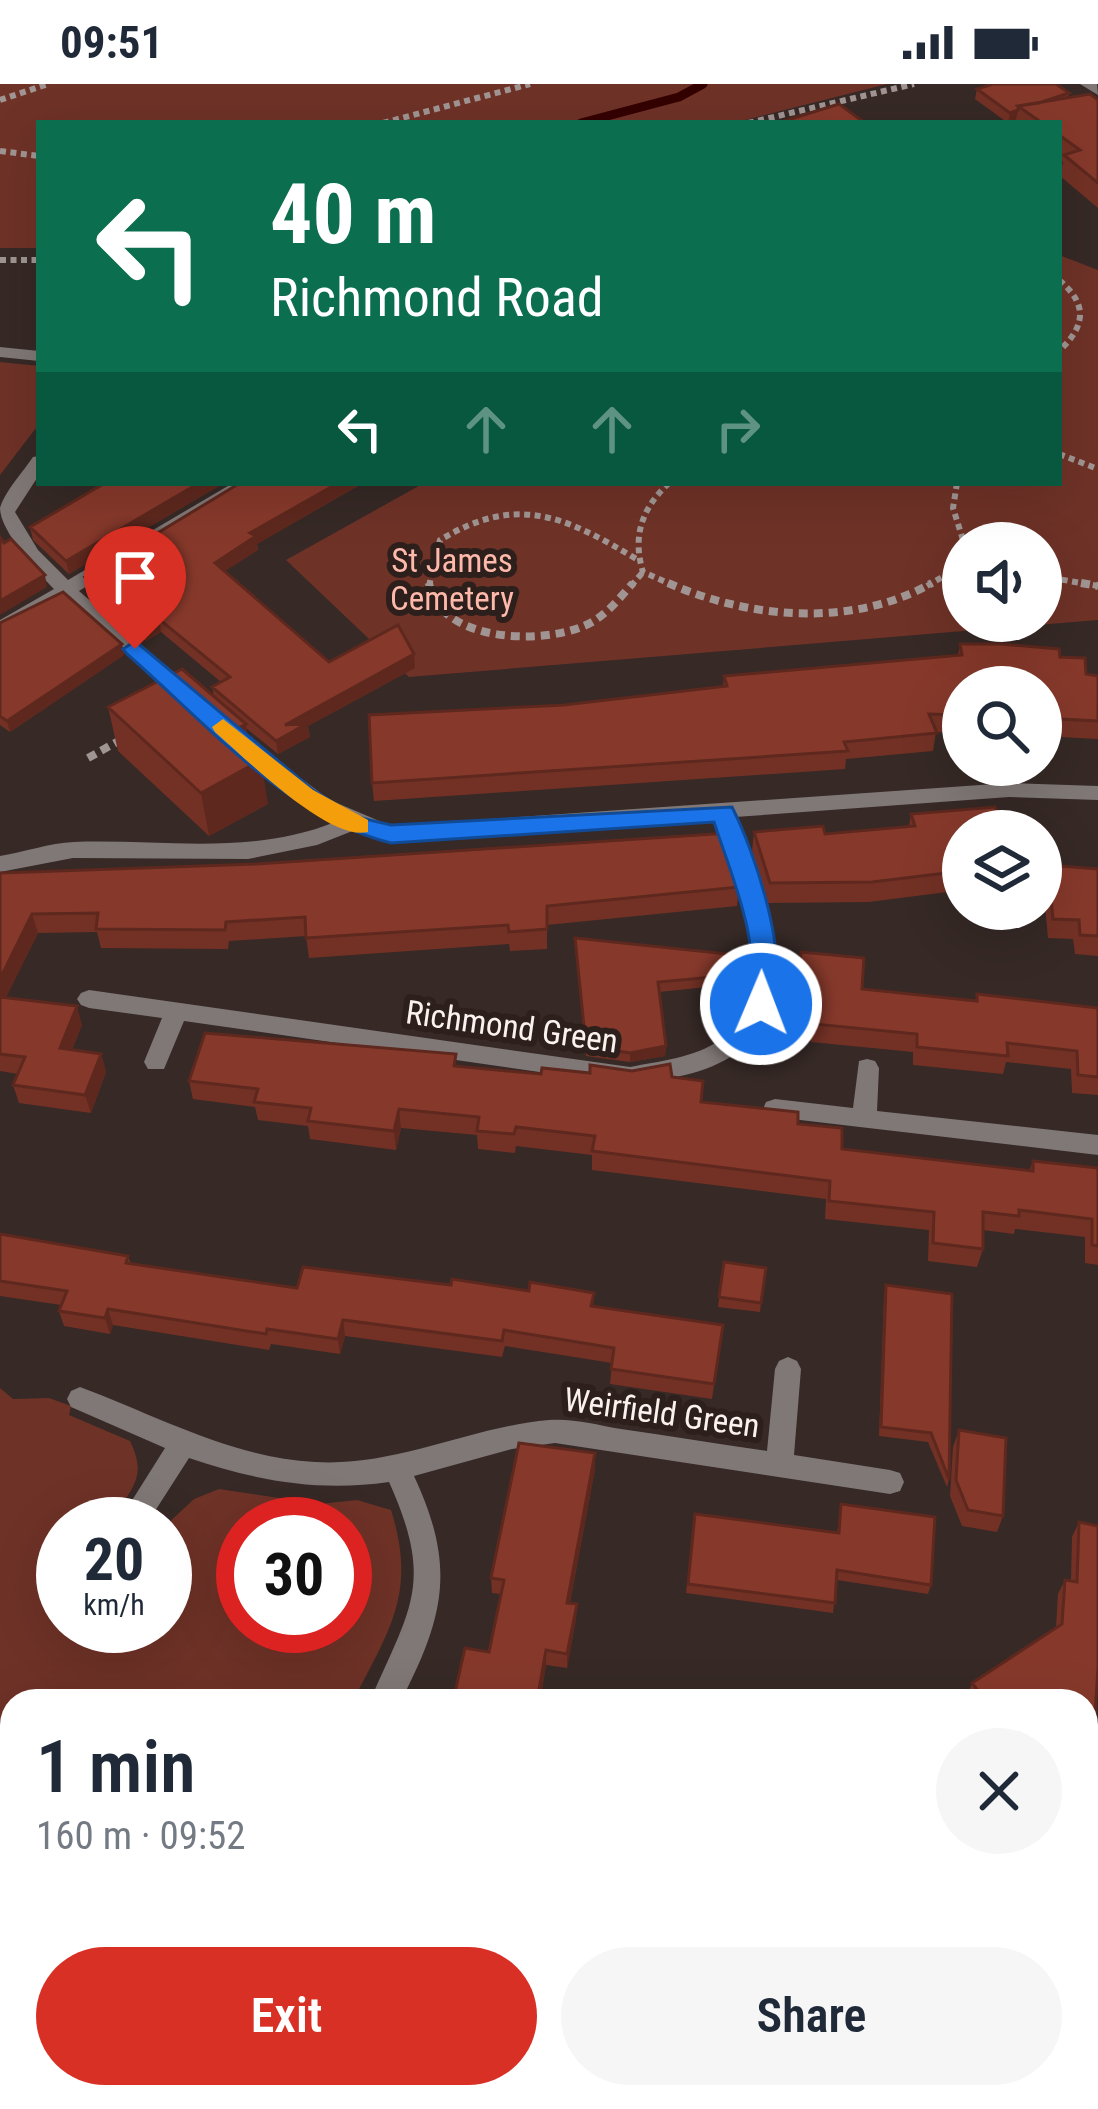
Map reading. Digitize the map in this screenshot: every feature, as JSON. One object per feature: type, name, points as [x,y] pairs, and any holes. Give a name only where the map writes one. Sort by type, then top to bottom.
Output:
[{"type":"street","points":[[1087,84],[1098,91]]},
{"type":"street","points":[[1079,106],[1098,102]]},
{"type":"street","points":[[0,352],[36,356]]},
{"type":"street","points":[[36,466],[6,512],[8,526],[30,556],[304,796],[350,824],[391,834],[1009,790],[1098,793]]},
{"type":"street","points":[[0,629],[241,486]]},
{"type":"street","name":"Richmond Green","points":[[89,999],[630,1076],[689,1064],[736,1040],[761,1004],[766,983],[758,920],[723,813]]},
{"type":"street","points":[[0,864],[68,850],[197,855],[264,849],[319,839],[350,824]]},
{"type":"street","points":[[156,1062],[175,1014]]},
{"type":"street","points":[[865,1120],[867,1067]]},
{"type":"street","points":[[775,1109],[1098,1145]]},
{"type":"street","name":"Weirfield Green","points":[[778,1465],[788,1369]]},
{"type":"street","name":"Weirfield Green","points":[[80,1400],[182,1445],[261,1468],[346,1480],[512,1436],[555,1431],[890,1482]]},
{"type":"street","points":[[148,1497],[182,1445]]},
{"type":"street","points":[[392,1689],[427,1619],[424,1522],[397,1468]]},
{"type":"path","points":[[0,100],[48,84]]},
{"type":"path","points":[[394,120],[530,84]]},
{"type":"path","points":[[761,120],[914,84]]},
{"type":"path","points":[[0,151],[36,156]]},
{"type":"path","points":[[0,260],[36,260]]},
{"type":"path","points":[[1062,283],[1082,302],[1085,316],[1078,334],[1062,348]]},
{"type":"path","points":[[1062,455],[1098,469]]},
{"type":"path","points":[[666,486],[641,514],[638,560],[643,572],[713,604],[814,616],[866,610],[913,595],[942,578]]},
{"type":"path","points":[[957,486],[953,508],[957,522]]},
{"type":"path","points":[[638,560],[570,520],[514,512],[486,515],[440,540],[429,578],[431,597],[449,615],[481,631],[553,634],[589,624],[643,572]]},
{"type":"path","points":[[1062,580],[1098,586]]},
{"type":"path","points":[[88,758],[130,735]]},
{"type":"green space","points":[[0,84],[887,84],[745,120],[36,120],[36,248],[0,248]]},
{"type":"green space","name":"St James Cemetery","points":[[1062,256],[1098,270],[1098,620],[1062,623],[1062,522],[942,522],[942,633],[409,677],[286,560],[419,486],[1062,486]]},
{"type":"green space","points":[[0,362],[36,366],[36,428],[0,475]]},
{"type":"green space","points":[[0,1388],[13,1399],[49,1398],[71,1406],[69,1415],[130,1441],[137,1460],[137,1476],[126,1497],[36,1497],[36,1653],[192,1653],[192,1501],[219,1489],[273,1497],[216,1497],[216,1653],[372,1653],[372,1504],[391,1510],[398,1539],[401,1564],[396,1609],[359,1689],[0,1689]]},
{"type":"building","points":[[993,84],[1056,84],[1069,93],[1018,106],[1010,113],[977,89]]},
{"type":"building","points":[[1090,94],[1098,100],[1098,183],[1064,155],[1080,150],[1062,137],[1062,120],[1038,120],[1018,106]]},
{"type":"building","points":[[839,104],[861,120],[788,120]]},
{"type":"building","points":[[100,486],[194,486],[66,561],[30,527]]},
{"type":"building","points":[[235,486],[333,486],[250,533],[256,536],[215,563],[329,662],[398,625],[414,654],[285,725],[308,723],[276,741],[212,687],[230,677],[159,619],[144,628],[85,577]]},
{"type":"building","points":[[0,537],[4,543],[11,539],[45,575],[0,601]]},
{"type":"building","points":[[63,592],[122,644],[7,721],[0,716],[0,623]]},
{"type":"building","points":[[960,644],[1000,644],[1059,649],[1060,657],[1085,658],[1086,674],[1098,676],[1098,721],[1062,719],[1062,666],[942,666],[942,714],[929,714],[937,733],[844,742],[848,751],[372,783],[369,715],[564,705],[727,686],[724,676],[962,655]]},
{"type":"building","points":[[182,669],[246,724],[231,732],[261,760],[201,793],[108,707]]},
{"type":"building","points":[[942,811],[942,874],[872,882],[770,883],[754,832],[823,826],[825,834],[915,826],[911,814]]},
{"type":"building","points":[[723,834],[739,887],[547,906],[547,929],[509,932],[508,925],[306,938],[305,917],[226,922],[225,930],[96,929],[98,913],[32,914],[0,979],[0,873],[256,864]]},
{"type":"building","points":[[1062,866],[1098,869],[1098,936],[1080,935],[1079,920],[1062,919]]},
{"type":"building","points":[[575,938],[747,956],[746,974],[658,982],[666,1046],[630,1053],[586,1046]]},
{"type":"building","points":[[801,952],[864,958],[862,989],[977,1001],[977,994],[1098,1008],[1098,1077],[1078,1075],[1077,1051],[1007,1043],[1008,1056],[917,1047],[917,1034],[814,1024],[815,1007],[796,1005]]},
{"type":"building","points":[[0,997],[77,1006],[60,1048],[101,1054],[85,1095],[13,1085],[25,1057],[0,1054]]},
{"type":"building","points":[[205,1033],[456,1054],[454,1066],[541,1074],[542,1068],[590,1073],[590,1065],[632,1071],[670,1064],[672,1077],[703,1081],[701,1102],[798,1112],[798,1124],[842,1128],[842,1149],[1033,1171],[1033,1161],[1098,1168],[1098,1246],[1092,1245],[1092,1219],[1019,1210],[1019,1216],[983,1212],[983,1249],[933,1243],[934,1212],[829,1201],[830,1181],[592,1151],[595,1136],[516,1127],[514,1134],[477,1131],[479,1117],[399,1109],[394,1131],[308,1121],[311,1108],[254,1102],[258,1089],[189,1081]]},
{"type":"building","points":[[0,1234],[128,1256],[126,1263],[297,1288],[303,1267],[451,1285],[452,1279],[529,1291],[530,1282],[594,1293],[591,1306],[723,1325],[714,1384],[611,1369],[614,1348],[504,1330],[502,1341],[343,1320],[338,1339],[267,1329],[266,1334],[108,1309],[105,1318],[59,1311],[67,1291],[0,1281]]},
{"type":"building","points":[[724,1262],[766,1268],[761,1303],[719,1297]]},
{"type":"building","points":[[886,1285],[952,1294],[949,1479],[931,1433],[881,1427]]},
{"type":"building","points":[[959,1430],[1006,1438],[1003,1516],[968,1510],[956,1480]]},
{"type":"building","points":[[519,1443],[595,1453],[567,1603],[577,1604],[567,1654],[546,1650],[539,1689],[456,1689],[465,1648],[489,1652],[504,1580],[491,1578]]},
{"type":"building","points":[[841,1504],[935,1517],[931,1585],[837,1570],[835,1603],[688,1584],[695,1514],[839,1533]]},
{"type":"building","points":[[1079,1522],[1098,1526],[1097,1689],[977,1689],[972,1683],[1062,1624],[1065,1580],[1077,1582]]},
{"type":"waterway","points":[[592,120],[679,97],[703,84]]},
{"type":"slow traffic","points":[[223,727],[304,796],[360,826]]},
{"type":"route","points":[[135,649],[304,796],[350,824],[391,834],[723,813],[758,920],[766,983],[761,1004]]}]
